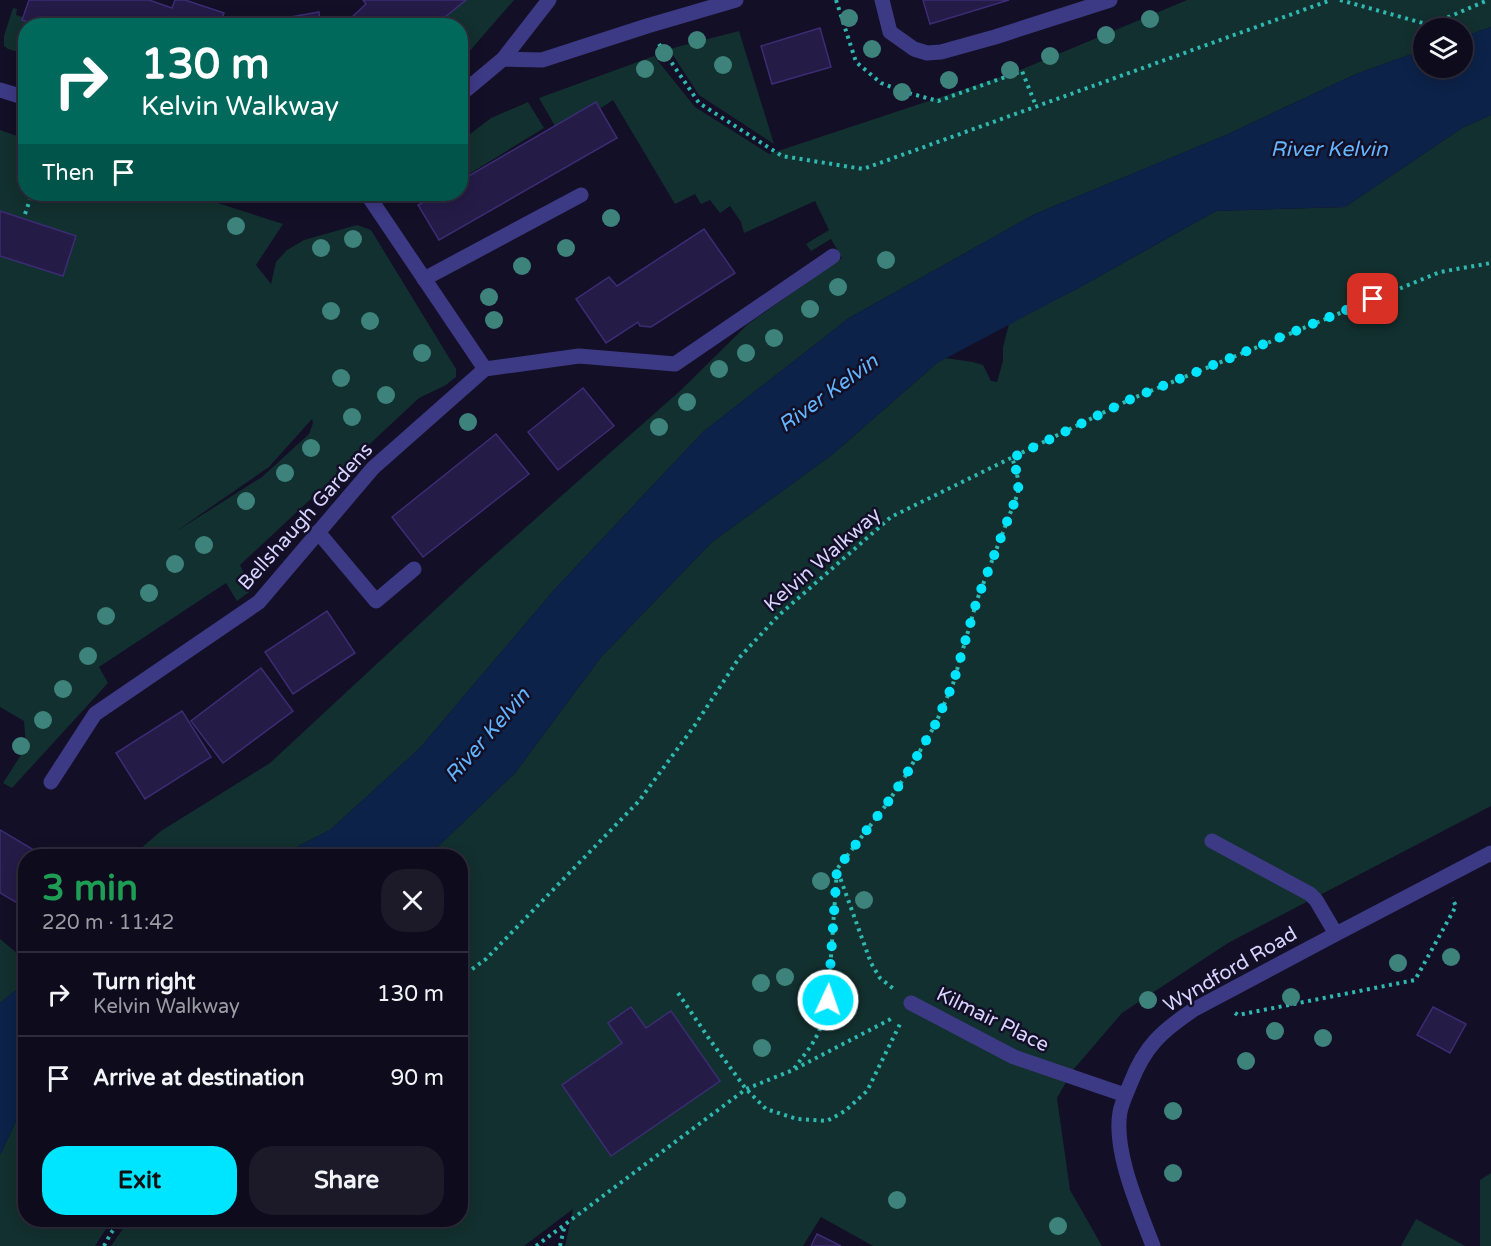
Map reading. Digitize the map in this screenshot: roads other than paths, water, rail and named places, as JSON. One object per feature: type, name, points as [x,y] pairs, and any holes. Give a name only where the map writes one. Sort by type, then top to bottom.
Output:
[{"type":"street","points":[[468,87],[503,58],[549,0]]},
{"type":"street","points":[[503,58],[542,60],[736,0]]},
{"type":"street","points":[[882,0],[890,32],[914,49],[941,52],[1110,0]]},
{"type":"street","points":[[0,90],[18,96]]},
{"type":"street","points":[[424,279],[581,195]]},
{"type":"street","points":[[372,201],[484,369],[579,356],[675,364],[833,256]]},
{"type":"street","name":"Bellshaugh Gardens","points":[[51,782],[95,714],[259,602],[372,468],[484,369]]},
{"type":"street","points":[[318,532],[376,601],[414,569]]},
{"type":"street","points":[[1212,841],[1310,894],[1336,934]]},
{"type":"street","name":"Wyndford Road","points":[[1153,1246],[1128,1175],[1121,1151],[1118,1127],[1125,1095],[1139,1064],[1152,1044],[1177,1021],[1216,997],[1491,854]]},
{"type":"street","name":"Kilmair Place","points":[[911,1003],[1014,1057],[1125,1095]]},
{"type":"water","name":"River Kelvin","points":[[1491,27],[1491,115],[1462,128],[1345,207],[1216,211],[937,363],[833,454],[712,542],[601,657],[515,773],[435,849],[293,849],[330,830],[419,749],[554,590],[703,432],[849,318],[1035,214],[1226,135],[1356,74],[1413,54],[1413,78],[1473,78],[1473,33]]},
{"type":"water","points":[[18,989],[18,1117],[0,1155],[0,1003]]}]
